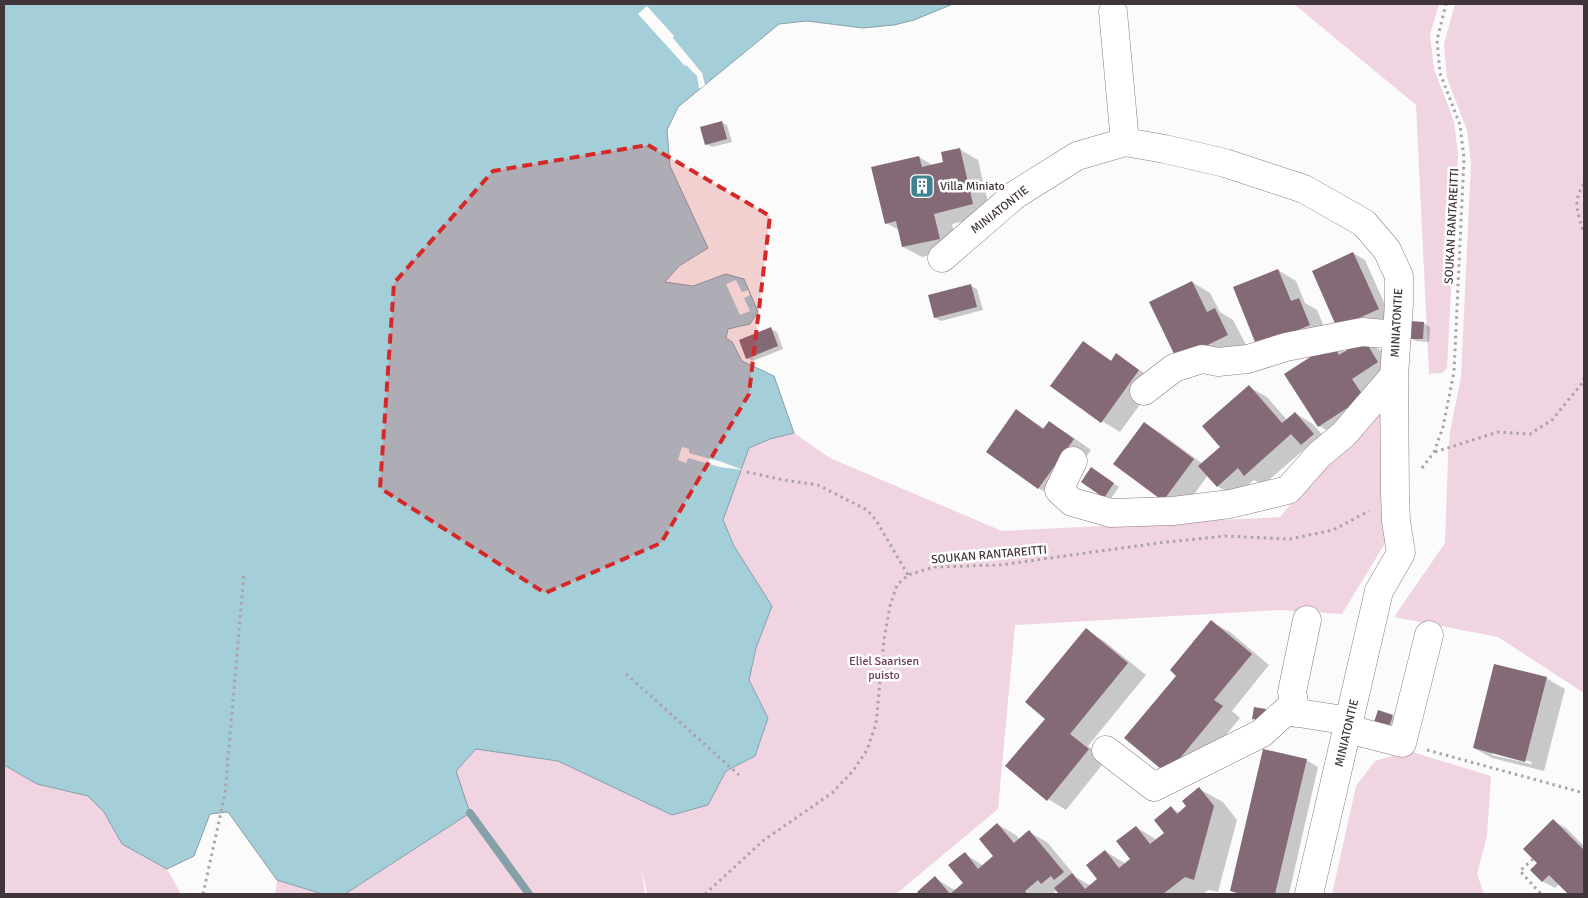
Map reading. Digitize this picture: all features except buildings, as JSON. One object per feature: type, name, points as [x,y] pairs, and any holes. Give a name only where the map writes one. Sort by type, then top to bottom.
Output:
[{"type":"street","points":[[1113,12],[1126,142]]},
{"type":"street","name":"MINIATONTIE","points":[[942,258],[1015,195],[1077,156],[1126,142],[1225,163],[1304,189],[1364,223],[1387,250],[1399,276],[1394,376],[1396,521],[1401,554],[1379,591],[1309,894]]},
{"type":"street","points":[[1144,391],[1174,368],[1202,359],[1218,362],[1248,358],[1286,347],[1362,332],[1397,335]]},
{"type":"street","points":[[1073,461],[1059,490],[1072,502],[1111,513],[1173,510],[1230,504],[1288,490],[1319,455],[1344,434],[1394,376]]},
{"type":"street","points":[[1296,713],[1292,692],[1307,620]]},
{"type":"street","points":[[1106,750],[1154,787],[1262,733],[1286,711],[1349,725],[1402,743],[1429,635]]},
{"type":"path","name":"SOUKAN RANTAREITTI","points":[[1446,4],[1437,40],[1440,73],[1460,125],[1464,158],[1454,372],[1443,427],[1434,452],[1498,432],[1530,434],[1552,420],[1583,382],[1584,378]]},
{"type":"path","points":[[1584,184],[1578,193],[1576,205],[1584,234]]},
{"type":"path","points":[[705,894],[764,840],[832,793],[853,771],[867,750],[876,724],[884,640],[890,606],[898,585],[908,575],[876,520],[867,510],[818,485],[747,472]]},
{"type":"path","name":"SOUKAN RANTAREITTI","points":[[908,575],[934,567],[1000,565],[1158,543],[1225,536],[1290,539],[1333,530],[1377,507]]},
{"type":"path","points":[[202,894],[225,794],[244,572]]},
{"type":"path","points":[[626,674],[739,774]]},
{"type":"path","points":[[1402,743],[1584,793]]},
{"type":"path","points":[[1533,859],[1520,872],[1542,894]]},
{"type":"highlighted area","points":[[648,145],[770,216],[749,394],[661,543],[545,593],[380,488],[394,283],[493,171]]},
{"type":"green space","points":[[1294,4],[1439,4],[1430,35],[1434,69],[1454,121],[1458,154],[1447,368],[1442,373],[1429,374],[1416,105]]},
{"type":"green space","points":[[1455,4],[1584,4],[1584,693],[1498,637],[1394,617],[1445,543],[1450,432],[1461,377],[1471,163],[1467,130],[1447,78],[1444,44]]},
{"type":"green space","name":"Eliel Saarisen puisto","points":[[1384,411],[1390,535],[1342,614],[1279,610],[1015,625],[998,809],[896,894],[647,894],[642,871],[645,894],[275,894],[277,880],[228,812],[210,814],[194,856],[167,869],[181,894],[4,894],[4,611],[290,671],[708,804],[726,771],[755,756],[768,718],[749,680],[756,648],[772,606],[734,546],[723,520],[749,448],[770,439],[794,433],[830,458],[1002,531],[1280,517],[1333,453]]},
{"type":"green space","points":[[1409,751],[1491,776],[1487,836],[1477,874],[1484,894],[1332,894],[1356,786],[1375,761]]},
{"type":"water","points":[[4,4],[953,4],[914,20],[894,25],[863,28],[807,21],[779,24],[678,107],[667,130],[670,166],[708,248],[679,266],[665,282],[693,286],[726,274],[744,279],[758,312],[750,324],[728,329],[726,338],[732,342],[742,361],[774,376],[794,433],[770,439],[749,448],[723,520],[734,546],[772,606],[756,648],[749,680],[768,718],[755,756],[726,771],[708,805],[672,815],[558,761],[476,749],[456,771],[470,813],[345,894],[322,894],[277,880],[228,812],[210,814],[194,856],[167,869],[122,844],[104,812],[88,796],[37,784],[4,765]]},
{"type":"pier","points":[[647,6],[674,36],[673,38],[702,73],[705,85],[699,89],[697,76],[685,66],[638,14]]},
{"type":"pier","points":[[736,280],[742,292],[748,290],[750,295],[744,298],[750,311],[740,315],[726,284]]},
{"type":"pier","points":[[682,447],[689,449],[689,453],[743,470],[720,467],[688,458],[686,463],[678,460]]},
{"type":"waterway","points":[[470,813],[529,894]]},
{"type":"place","name":"Villa Miniato","points":[[922,186]]}]
